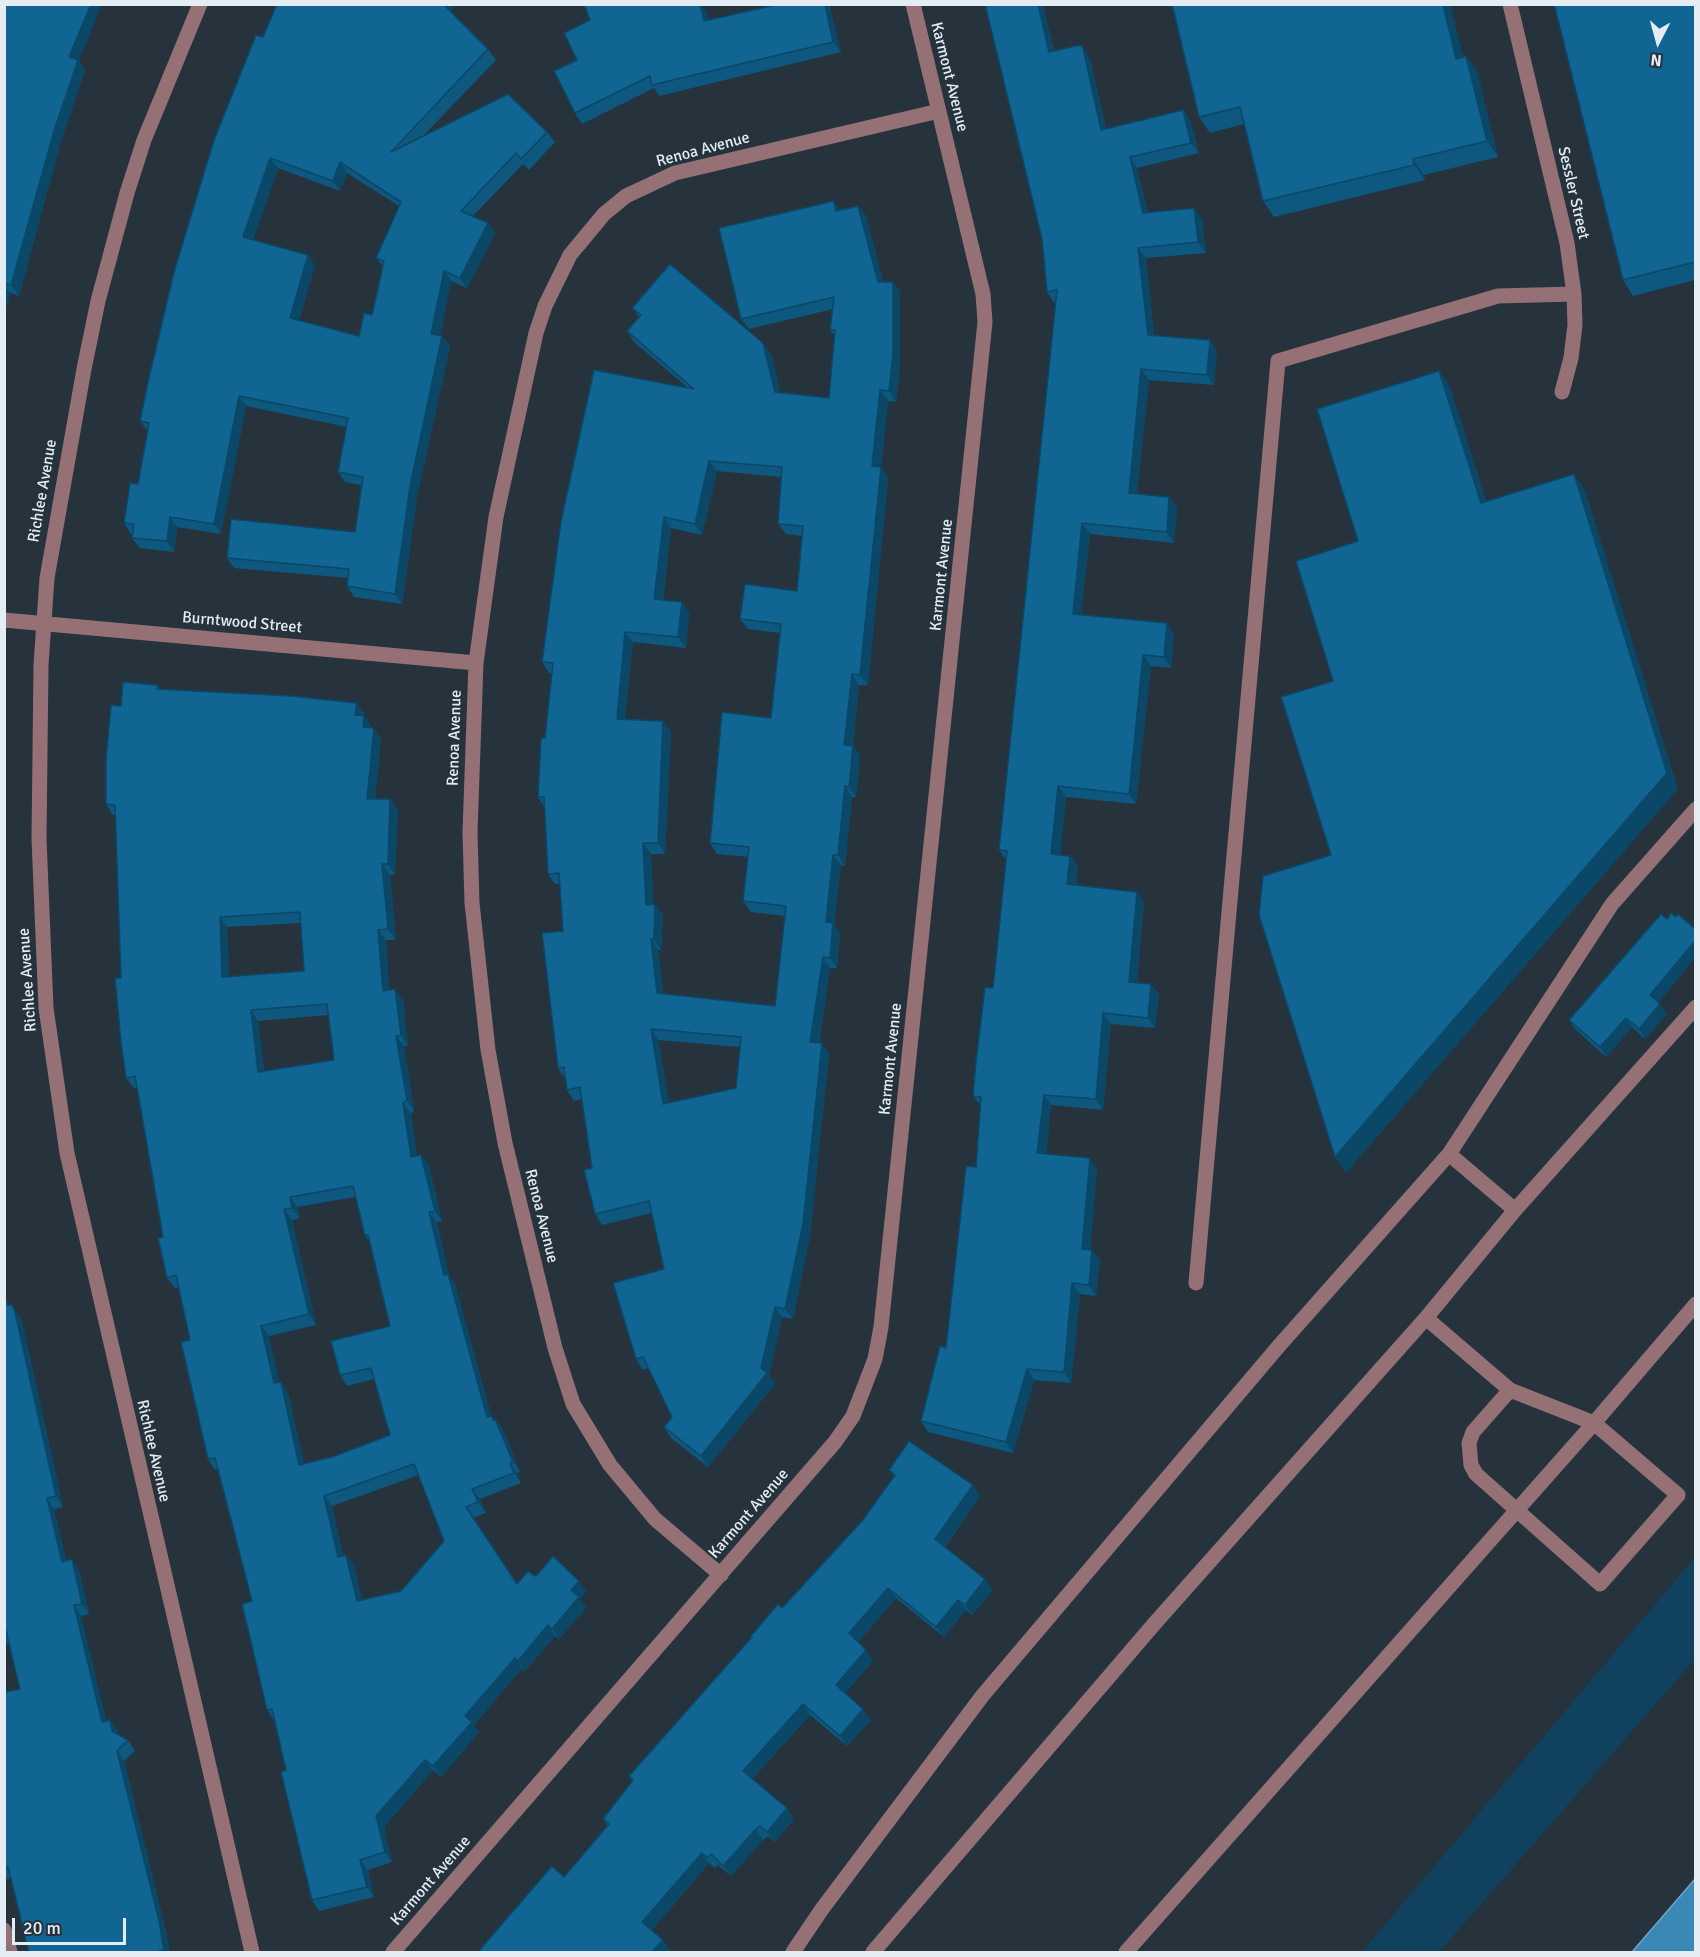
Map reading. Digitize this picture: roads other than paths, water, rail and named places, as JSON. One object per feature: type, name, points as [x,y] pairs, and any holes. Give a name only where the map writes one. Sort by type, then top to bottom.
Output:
[{"type":"street","name":"Richlee Avenue","points":[[200,4],[144,140],[109,256],[90,335],[47,578],[39,839],[46,1008],[57,1101],[86,1247],[252,1953]]},
{"type":"street","name":"Karmont Avenue","points":[[393,1953],[835,1442],[853,1416],[875,1359],[881,1327],[985,336],[983,294],[913,4]]},
{"type":"street","name":"Sessler Street","points":[[1510,4],[1567,243],[1574,294],[1575,325],[1571,358],[1562,392]]},
{"type":"street","name":"Renoa Avenue","points":[[721,1575],[655,1519],[610,1465],[573,1404],[555,1348],[506,1143],[488,1050],[472,903],[470,832],[476,663],[496,517],[536,333],[557,278],[588,231],[626,196],[675,173],[939,111]]},
{"type":"street","points":[[1196,1283],[1278,361],[1498,296],[1574,294]]},
{"type":"street","name":"Burntwood Street","points":[[4,620],[476,663]]},
{"type":"street","points":[[793,1953],[822,1909],[983,1695],[1270,1356],[1449,1154],[1612,904],[1695,809]]},
{"type":"street","points":[[873,1953],[1155,1623],[1426,1318],[1515,1210],[1695,1007]]},
{"type":"street","points":[[1449,1154],[1515,1210]]},
{"type":"street","points":[[1126,1953],[1594,1423],[1695,1304]]},
{"type":"street","points":[[1426,1318],[1510,1390],[1594,1423],[1678,1495],[1600,1584],[1476,1474],[1468,1455],[1473,1432],[1510,1390]]},
{"type":"street","points":[[4,1930],[10,1953]]}]
